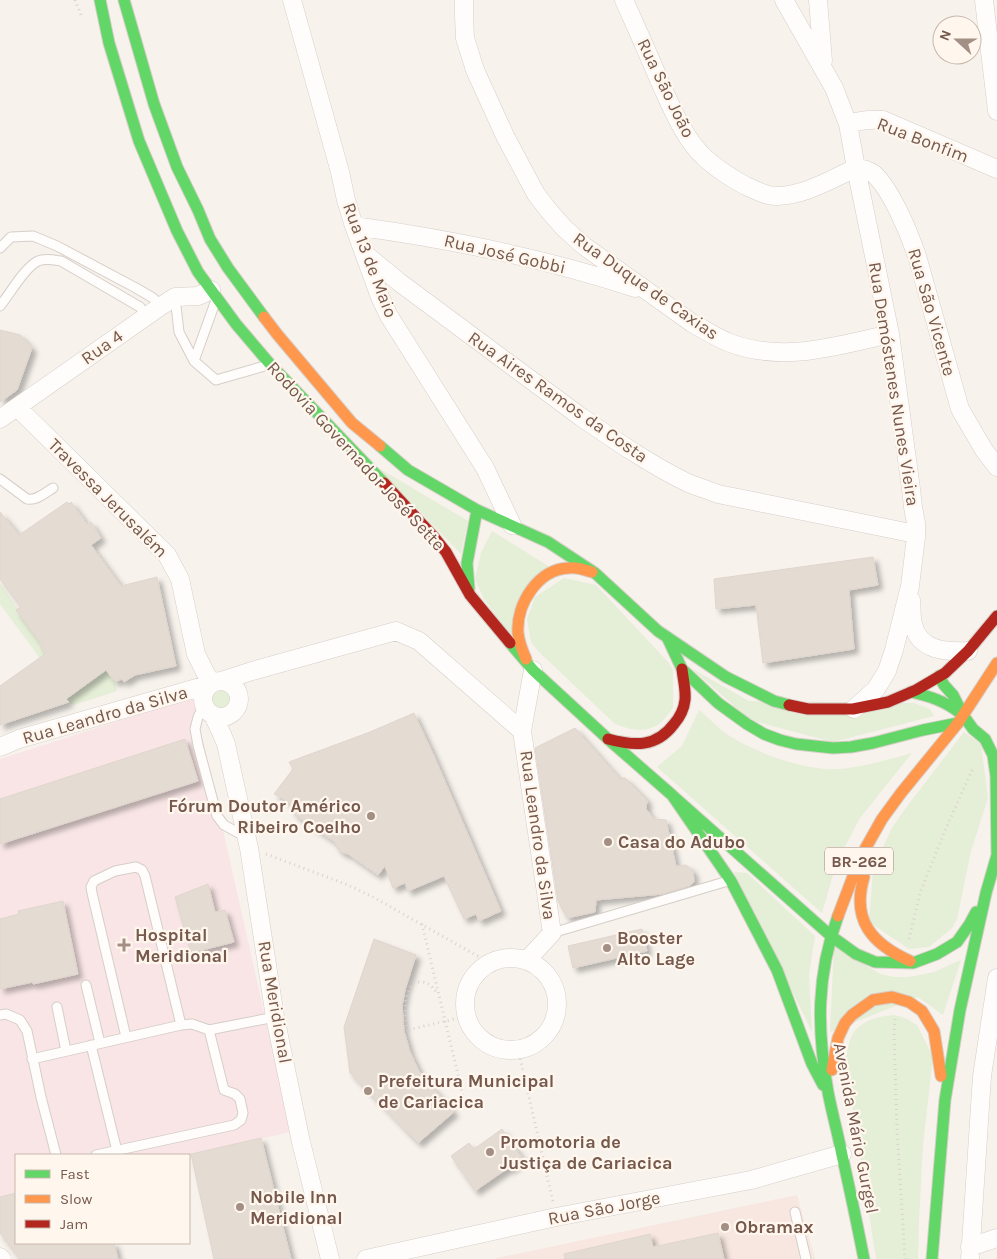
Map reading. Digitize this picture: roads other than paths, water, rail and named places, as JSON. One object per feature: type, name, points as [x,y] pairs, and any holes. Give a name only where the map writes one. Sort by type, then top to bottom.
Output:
[{"type":"main road","name":"Rodovia Governador José Sette","points":[[100,0],[109,43],[139,141],[198,272],[236,324],[270,364],[434,537],[457,570],[470,596],[533,670],[672,795],[731,881],[777,970],[812,1064],[828,1094]]},
{"type":"main road","name":"Rodovia Governador José Sette","points":[[124,0],[164,132],[177,167],[210,239],[228,268],[277,334],[352,423],[408,470],[477,510],[548,542],[595,573],[666,637],[726,678],[774,701],[808,710],[853,709],[888,702],[911,692],[945,672],[968,651],[997,616]]},
{"type":"main road","points":[[214,294],[230,290],[238,293],[244,297],[277,334]]},
{"type":"main road","points":[[470,596],[467,563],[477,510]]},
{"type":"main road","points":[[533,670],[525,658],[520,644],[518,629],[524,602],[531,588],[546,575],[557,570],[578,568],[595,573]]},
{"type":"main road","points":[[666,637],[682,668],[718,703],[764,734],[796,744],[833,748],[851,747],[873,743],[961,719]]},
{"type":"main road","name":"Avenida Mário Gurgel","points":[[864,1259],[828,1094],[821,1043],[822,978],[832,936],[860,858],[882,819],[961,719],[997,664]]},
{"type":"main road","points":[[608,739],[623,743],[647,744],[661,739],[672,730],[684,706],[685,696],[682,668]]},
{"type":"main road","points":[[939,676],[953,695],[961,719]]},
{"type":"main road","points":[[911,692],[936,698],[950,705],[961,719],[985,739],[993,755],[996,776],[997,856],[986,893],[960,1010],[945,1100],[932,1259]]},
{"type":"main road","points":[[901,793],[862,879],[859,900],[861,918],[872,936],[882,946],[913,963]]},
{"type":"main road","points":[[672,795],[832,936],[856,954],[875,962],[913,963],[937,954],[957,942],[969,925],[986,893]]},
{"type":"main road","points":[[828,1094],[837,1043],[845,1023],[873,1000],[892,997],[909,1002],[922,1011],[934,1031],[945,1100]]},
{"type":"street","name":"Rua 13 de Maio","points":[[292,0],[340,172],[346,200],[380,297],[389,316],[485,468],[512,525]]},
{"type":"street","name":"Rua Duque de Caxias","points":[[464,0],[465,38],[475,70],[505,136],[536,194],[549,212],[584,246],[692,323],[730,343],[751,349],[792,353],[820,350],[890,334]]},
{"type":"street","name":"Rua São João","points":[[624,0],[673,111],[694,146],[705,159],[753,190],[775,196],[803,192],[856,168]]},
{"type":"street","name":"Rua Demóstenes Nunes Vieira","points":[[784,0],[834,88],[848,124],[890,334],[916,524],[910,586],[894,650],[886,671],[876,689],[853,709]]},
{"type":"street","points":[[818,0],[823,67]]},
{"type":"street","points":[[984,0],[997,112]]},
{"type":"street","name":"Rua Bonfim","points":[[848,124],[860,120],[882,120],[997,169]]},
{"type":"street","name":"Rua São Vicente","points":[[856,168],[864,168],[874,175],[887,191],[908,232],[917,256],[960,409],[984,450],[997,467]]},
{"type":"street","name":"Rua José Gobbi","points":[[354,226],[484,247],[569,268],[652,294]]},
{"type":"street","name":"Rua Aires Ramos da Costa","points":[[365,254],[399,282],[581,417],[671,474],[718,494],[910,533],[916,537]]},
{"type":"street","name":"Rua 4","points":[[0,419],[168,301],[214,294]]},
{"type":"street","name":"Travessa Jerusalém","points":[[18,407],[167,555],[180,579],[196,654],[216,682]]},
{"type":"street","points":[[910,586],[913,626],[921,640],[934,649],[950,652],[968,651]]},
{"type":"street","name":"Rua Leandro da Silva","points":[[0,747],[19,739],[396,631],[419,641],[522,731]]},
{"type":"street","points":[[926,643],[939,676]]},
{"type":"street","name":"Rua Leandro da Silva","points":[[527,960],[552,933],[522,731],[533,670]]},
{"type":"street","points":[[226,744],[241,689],[252,671]]},
{"type":"street","points":[[208,710],[218,717],[229,716],[238,704],[239,696],[230,683],[216,682],[204,692],[203,701],[226,744]]},
{"type":"street","name":"Rua Meridional","points":[[226,744],[247,842],[275,1017],[303,1151],[330,1259]]},
{"type":"street","points":[[503,958],[527,960],[543,971],[552,982],[556,996],[556,1011],[552,1024],[543,1036],[532,1045],[518,1049],[504,1049],[490,1045],[478,1037],[466,1016],[465,997],[470,983],[478,971],[490,962],[503,958]]},
{"type":"street","points":[[970,1253],[982,1076],[997,978]]},
{"type":"street","name":"Rua São Jorge","points":[[366,1259],[556,1217],[751,1180],[842,1154]]},
{"type":"street","points":[[970,1253],[997,1238]]},
{"type":"lane","points":[[0,248],[11,237],[33,236],[57,246],[153,298],[168,301],[194,361],[216,380],[270,364]]},
{"type":"lane","points":[[0,306],[26,271],[38,261],[49,260],[61,261],[140,307],[146,316]]},
{"type":"lane","points":[[194,361],[211,312],[214,294]]},
{"type":"lane","points":[[0,479],[32,500],[53,488]]},
{"type":"lane","points":[[208,710],[198,717],[195,730],[217,816],[224,825],[247,842]]},
{"type":"lane","points":[[126,1037],[91,887],[94,881],[114,871],[136,867],[142,870],[145,876],[181,1025]]},
{"type":"lane","points":[[552,933],[731,881]]},
{"type":"lane","points":[[86,985],[117,1151]]},
{"type":"lane","points":[[57,1007],[66,1051]]},
{"type":"lane","points":[[0,1015],[6,1014],[20,1020],[27,1031],[32,1059],[56,1154]]},
{"type":"lane","points":[[32,1059],[181,1025],[192,1024],[209,1030],[275,1017]]},
{"type":"lane","points":[[101,1154],[234,1125],[240,1120],[243,1113],[240,1099],[235,1094],[224,1090],[209,1030]]},
{"type":"lane","points":[[795,1212],[806,1259]]},
{"type":"place","name":"Fórum Doutor Américo Ribeiro Coelho","points":[[371,816]]},
{"type":"place","name":"Casa do Adubo","points":[[608,842]]},
{"type":"place","name":"Hospital Meridional","points":[[124,945]]},
{"type":"place","name":"Booster Alto Lage","points":[[607,948]]},
{"type":"place","name":"Prefeitura Municipal de Cariacica","points":[[368,1091]]},
{"type":"place","name":"Promotoria de Justiça de Cariacica","points":[[490,1152]]},
{"type":"place","name":"Nobile Inn Meridional","points":[[240,1207]]},
{"type":"place","name":"Obramax","points":[[725,1227]]}]
